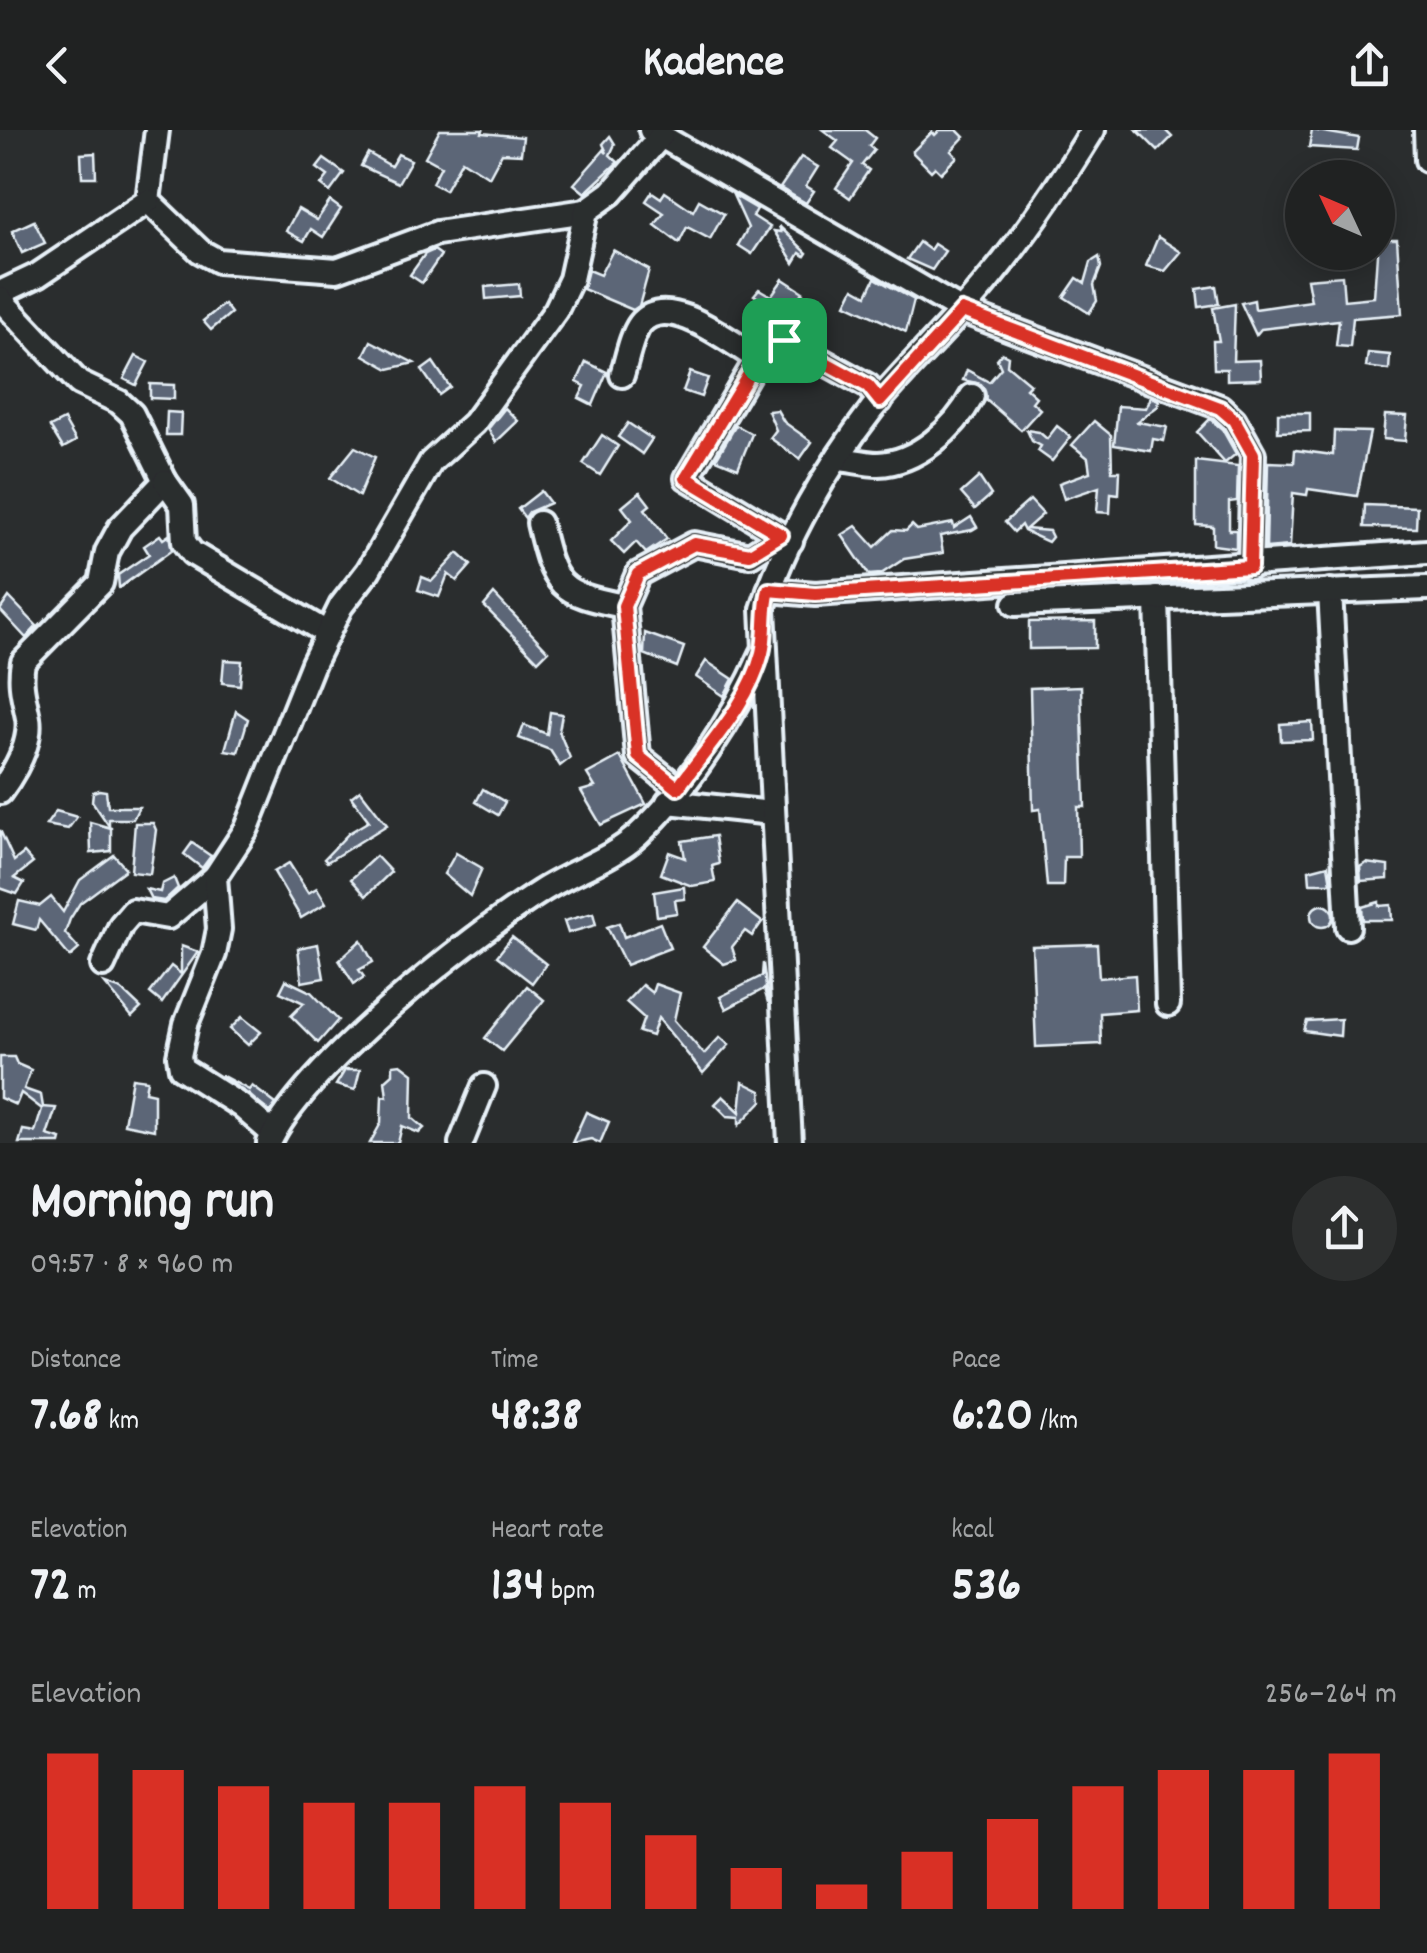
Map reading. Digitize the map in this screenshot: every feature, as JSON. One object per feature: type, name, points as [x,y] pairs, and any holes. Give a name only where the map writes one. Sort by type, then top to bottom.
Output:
[{"type":"street","points":[[158,130],[148,201],[38,276],[0,296],[79,383],[132,414],[182,505],[184,542],[192,554],[327,633]]},
{"type":"street","points":[[790,1143],[772,813],[772,722],[762,652],[769,590],[786,538],[838,459],[880,401],[962,311],[1048,202],[1094,130]]},
{"type":"street","points":[[1426,130],[1427,160]]},
{"type":"street","points":[[148,201],[200,251],[218,261],[338,270],[436,234],[586,210],[611,193],[656,133],[962,311],[1220,408],[1234,420],[1253,454],[1250,567]]},
{"type":"street","points":[[103,965],[121,925],[133,911],[168,917],[216,877],[248,828],[327,633],[431,462],[474,423],[556,310],[571,279],[586,210]]},
{"type":"street","points":[[622,375],[640,325],[654,314],[682,313],[758,359]]},
{"type":"street","points":[[786,538],[686,478],[764,349],[784,340],[868,386],[880,401]]},
{"type":"street","points":[[838,459],[882,464],[930,444],[960,420],[972,396]]},
{"type":"street","points":[[0,792],[26,744],[28,720],[11,664],[101,583],[107,552],[120,528],[166,481]]},
{"type":"street","points":[[539,523],[551,575],[582,598],[624,606]]},
{"type":"street","points":[[772,813],[673,795],[638,756],[624,606],[638,574],[694,544],[750,554],[786,538]]},
{"type":"street","points":[[769,590],[815,594],[1427,552]]},
{"type":"street","points":[[1015,604],[1427,588]]},
{"type":"street","points":[[1330,591],[1348,927]]},
{"type":"street","points":[[1157,598],[1168,1004]]},
{"type":"street","points":[[216,877],[220,929],[186,1024],[181,1068],[241,1106],[271,1138],[323,1072],[469,940],[542,891],[598,864],[637,836],[730,718],[762,652]]},
{"type":"street","points":[[460,1143],[484,1086]]},
{"type":"building","points":[[440,130],[483,130],[482,133],[523,137],[521,154],[502,153],[489,177],[462,160],[445,190],[432,183],[441,166],[425,157]]},
{"type":"building","points":[[823,130],[865,130],[875,138],[869,146],[874,150],[862,165],[869,170],[850,198],[836,188],[853,163],[832,148],[838,141]]},
{"type":"building","points":[[940,130],[957,130],[964,137],[951,151],[957,157],[941,173],[935,167],[931,171],[912,152],[932,132],[935,135]]},
{"type":"building","points":[[1137,130],[1165,130],[1172,137],[1158,151]]},
{"type":"building","points":[[1312,130],[1359,138],[1357,150],[1309,147]]},
{"type":"building","points":[[610,136],[615,144],[610,155],[618,162],[585,193],[574,184],[604,150],[607,153],[603,144]]},
{"type":"building","points":[[95,153],[96,177],[82,177],[81,154]]},
{"type":"building","points":[[368,153],[391,166],[398,154],[411,160],[398,183],[361,166]]},
{"type":"building","points":[[801,157],[818,167],[806,186],[814,191],[806,203],[780,188]]},
{"type":"building","points":[[324,159],[344,173],[330,192],[321,185],[328,176],[317,168]]},
{"type":"building","points":[[652,192],[661,198],[665,192],[693,211],[699,200],[724,214],[710,239],[687,227],[679,243],[655,225],[664,213],[646,201]]},
{"type":"building","points":[[733,195],[757,209],[753,216],[770,227],[752,254],[738,245],[748,228]]},
{"type":"building","points":[[330,201],[341,209],[323,237],[311,229],[304,241],[286,231],[298,209],[317,220]]},
{"type":"building","points":[[34,221],[45,243],[22,253],[12,231]]},
{"type":"building","points":[[779,226],[807,253],[800,253],[794,263],[774,231],[781,232]]},
{"type":"building","points":[[1158,237],[1181,252],[1165,271],[1146,266]]},
{"type":"building","points":[[1397,239],[1402,314],[1353,318],[1350,347],[1336,346],[1339,320],[1261,329],[1256,335],[1241,303],[1254,300],[1255,309],[1311,301],[1307,279],[1342,276],[1344,300],[1374,297],[1376,270],[1395,270]]},
{"type":"building","points":[[919,242],[930,250],[934,244],[945,251],[932,270],[907,259]]},
{"type":"building","points":[[434,250],[441,255],[422,283],[410,275],[425,254]]},
{"type":"building","points":[[613,250],[649,270],[639,306],[633,310],[583,289],[588,270],[600,275]]},
{"type":"building","points":[[1099,257],[1101,267],[1094,285],[1097,301],[1089,313],[1064,297],[1077,278],[1085,283],[1091,262]]},
{"type":"building","points":[[875,278],[914,300],[906,332],[846,304],[854,288],[867,295]]},
{"type":"building","points":[[783,279],[803,292],[777,327],[764,318],[772,307],[754,295],[759,289],[771,296]]},
{"type":"building","points":[[519,284],[520,296],[486,299],[485,287]]},
{"type":"building","points":[[1216,286],[1219,304],[1199,307],[1197,289]]},
{"type":"building","points":[[224,304],[231,313],[211,330],[203,321]]},
{"type":"building","points":[[1235,304],[1233,361],[1260,360],[1261,379],[1227,380],[1227,369],[1214,369],[1213,341],[1219,341],[1213,308]]},
{"type":"building","points":[[371,341],[414,363],[389,369],[364,355]]},
{"type":"building","points":[[1002,353],[1008,356],[1007,365],[1030,384],[1026,388],[1036,397],[1032,402],[1040,409],[1021,430],[986,400],[981,384],[963,380],[967,370],[989,382],[1001,368],[997,359]]},
{"type":"building","points":[[1368,353],[1390,355],[1389,370],[1366,367]]},
{"type":"building","points":[[136,356],[148,362],[136,385],[124,379]]},
{"type":"building","points":[[433,362],[450,387],[439,395],[422,370]]},
{"type":"building","points":[[586,362],[607,372],[593,405],[579,398],[585,386],[577,382]]},
{"type":"building","points":[[690,372],[708,378],[701,397],[683,391]]},
{"type":"building","points":[[150,384],[174,385],[174,399],[150,398]]},
{"type":"building","points":[[1151,397],[1159,400],[1158,406],[1137,422],[1167,427],[1164,441],[1153,439],[1151,451],[1114,445],[1118,406],[1146,408]]},
{"type":"building","points":[[505,408],[518,421],[496,442],[488,429]]},
{"type":"building","points":[[777,410],[784,422],[812,442],[800,459],[770,438],[776,430],[768,411]]},
{"type":"building","points":[[167,412],[181,413],[180,435],[166,435]]},
{"type":"building","points":[[1278,413],[1310,413],[1310,431],[1278,432]]},
{"type":"building","points":[[1385,415],[1407,416],[1405,441],[1383,439]]},
{"type":"building","points":[[1210,419],[1222,429],[1236,454],[1225,463],[1197,432]]},
{"type":"building","points":[[64,420],[76,441],[63,448],[50,427]]},
{"type":"building","points":[[1094,421],[1111,435],[1112,471],[1120,471],[1119,494],[1111,493],[1110,513],[1097,512],[1099,487],[1064,499],[1059,483],[1090,472],[1088,458],[1072,445]]},
{"type":"building","points":[[628,423],[652,439],[642,454],[618,437]]},
{"type":"building","points":[[736,425],[752,434],[738,468],[716,459]]},
{"type":"building","points":[[1057,426],[1071,437],[1052,461],[1038,451],[1041,446],[1032,441],[1027,430],[1039,432],[1047,439]]},
{"type":"building","points":[[1334,431],[1370,432],[1357,496],[1308,489],[1307,495],[1293,493],[1290,546],[1266,548],[1268,462],[1294,463],[1295,450],[1333,455]]},
{"type":"building","points":[[602,435],[618,446],[600,475],[583,464]]},
{"type":"building","points":[[355,447],[375,457],[359,496],[330,478]]},
{"type":"building","points":[[1196,461],[1238,466],[1237,501],[1229,502],[1229,530],[1236,530],[1236,548],[1213,545],[1213,526],[1196,525]]},
{"type":"building","points":[[979,477],[991,495],[975,509],[961,493]]},
{"type":"building","points":[[541,491],[550,503],[529,512],[525,518],[518,509]]},
{"type":"building","points":[[640,492],[650,505],[645,509],[667,539],[646,553],[636,542],[624,554],[611,541],[632,520],[622,507]]},
{"type":"building","points":[[1030,500],[1043,514],[1026,529],[1049,531],[1052,537],[1048,542],[1024,531],[1021,525],[1014,532],[1005,522]]},
{"type":"building","points":[[1365,505],[1417,507],[1416,528],[1364,527]]},
{"type":"building","points":[[971,517],[977,527],[940,536],[943,553],[904,559],[881,574],[869,575],[842,535],[856,526],[875,547],[893,530],[953,523],[954,528]]},
{"type":"building","points":[[160,535],[163,539],[169,535],[172,550],[119,588],[118,575],[149,554],[144,546]]},
{"type":"building","points":[[458,553],[471,565],[457,581],[448,574],[439,597],[418,590],[422,577],[432,581]]},
{"type":"building","points":[[494,594],[548,651],[538,661],[484,606]]},
{"type":"building","points":[[9,597],[37,626],[26,638],[0,610]]},
{"type":"building","points":[[1095,621],[1095,648],[1029,649],[1029,622]]},
{"type":"building","points":[[645,633],[684,647],[677,667],[644,654]]},
{"type":"building","points":[[224,660],[242,661],[240,685],[222,683]]},
{"type":"building","points":[[706,661],[733,679],[724,696],[696,677]]},
{"type":"building","points":[[1081,686],[1085,807],[1078,807],[1079,857],[1064,857],[1063,886],[1047,886],[1040,809],[1033,810],[1030,688]]},
{"type":"building","points":[[236,711],[248,719],[238,752],[225,750]]},
{"type":"building","points":[[550,712],[562,714],[559,731],[570,758],[560,766],[550,750],[519,738],[524,725],[547,734]]},
{"type":"building","points":[[1312,722],[1313,740],[1281,741],[1280,724]]},
{"type":"building","points":[[620,756],[646,804],[601,825],[581,791],[595,787],[587,774]]},
{"type":"building","points":[[483,789],[505,802],[498,815],[476,802]]},
{"type":"building","points":[[360,790],[387,825],[327,862],[324,859],[349,833],[369,821],[351,797]]},
{"type":"building","points":[[106,791],[108,807],[139,807],[133,819],[109,819],[109,826],[92,801],[93,792]]},
{"type":"building","points":[[56,811],[77,817],[68,829],[46,825]]},
{"type":"building","points":[[90,822],[111,828],[111,851],[91,853]]},
{"type":"building","points":[[135,823],[153,823],[156,830],[150,874],[131,872]]},
{"type":"building","points":[[0,830],[14,861],[24,853],[33,863],[14,878],[24,883],[17,894],[0,888]]},
{"type":"building","points":[[715,836],[719,864],[712,866],[715,882],[692,886],[661,874],[669,852],[685,858],[682,841]]},
{"type":"building","points":[[192,843],[211,856],[202,868],[184,854]]},
{"type":"building","points":[[456,853],[482,868],[470,896],[444,874]]},
{"type":"building","points":[[114,855],[126,869],[80,903],[65,933],[79,949],[70,957],[39,920],[36,930],[13,924],[19,901],[40,906],[51,897],[63,912],[80,880]]},
{"type":"building","points":[[376,856],[391,872],[366,896],[351,879]]},
{"type":"building","points":[[289,863],[308,893],[317,888],[326,903],[301,918],[274,872]]},
{"type":"building","points":[[1366,863],[1388,866],[1388,879],[1361,881],[1360,867]]},
{"type":"building","points":[[1328,865],[1331,883],[1310,883],[1309,870]]},
{"type":"building","points":[[174,878],[178,888],[164,901],[151,899],[146,889],[160,892],[162,884]]},
{"type":"building","points":[[684,887],[685,899],[675,900],[677,913],[657,916],[654,892]]},
{"type":"building","points":[[1379,902],[1379,906],[1391,905],[1392,920],[1363,920],[1362,907]]},
{"type":"building","points":[[737,903],[762,922],[752,936],[745,931],[732,947],[736,960],[724,964],[703,947]]},
{"type":"building","points":[[1322,905],[1333,916],[1322,927],[1311,916]]},
{"type":"building","points":[[593,913],[596,925],[568,933],[564,921]]},
{"type":"building","points":[[619,923],[624,937],[660,923],[670,948],[626,965],[607,927]]},
{"type":"building","points":[[512,937],[546,964],[532,983],[497,956]]},
{"type":"building","points":[[361,940],[373,962],[359,970],[364,977],[354,984],[339,960]]},
{"type":"building","points":[[318,944],[324,978],[302,982],[298,948]]},
{"type":"building","points":[[1097,944],[1099,978],[1135,975],[1137,1010],[1100,1013],[1101,1044],[1036,1047],[1032,946]]},
{"type":"building","points":[[181,946],[198,952],[162,1003],[150,993],[171,966],[181,974]]},
{"type":"building","points":[[763,963],[768,1003],[764,989],[726,1009],[720,997],[762,976]]},
{"type":"building","points":[[286,980],[311,992],[338,1020],[318,1043],[291,1016],[304,1003],[280,992]]},
{"type":"building","points":[[105,984],[122,990],[141,1008],[132,1017]]},
{"type":"building","points":[[655,984],[680,993],[674,1020],[704,1054],[720,1037],[729,1045],[703,1073],[658,1018],[652,1036],[639,1032],[644,1018],[626,1002],[642,985],[652,993]]},
{"type":"building","points":[[527,986],[544,1000],[502,1051],[485,1038]]},
{"type":"building","points":[[242,1017],[261,1032],[248,1045],[230,1029]]},
{"type":"building","points":[[1341,1019],[1340,1036],[1304,1031],[1307,1021]]},
{"type":"building","points":[[0,1057],[14,1057],[17,1064],[31,1070],[24,1089],[41,1095],[43,1107],[56,1108],[47,1135],[61,1139],[60,1143],[19,1143],[23,1130],[35,1132],[42,1109],[21,1093],[16,1105],[0,1098]]},
{"type":"building","points":[[401,1064],[413,1073],[412,1118],[424,1128],[419,1133],[402,1126],[398,1143],[370,1143],[381,1123],[382,1096],[387,1097],[385,1081],[393,1074],[393,1065]]},
{"type":"building","points":[[345,1070],[360,1070],[355,1090],[336,1085]]},
{"type":"building","points":[[221,1075],[249,1090],[252,1086],[276,1104],[270,1112]]},
{"type":"building","points":[[132,1078],[147,1080],[145,1092],[154,1094],[154,1130],[124,1124]]},
{"type":"building","points":[[743,1082],[761,1091],[762,1101],[739,1125],[739,1117],[727,1116],[715,1104],[723,1096],[740,1112]]},
{"type":"building","points":[[586,1112],[609,1122],[600,1143],[591,1139],[572,1143]]},
{"type":"route","points":[[962,311],[1165,384],[1220,408],[1234,420],[1253,454],[1250,567],[1136,571],[815,594],[769,590],[762,652],[747,688],[730,718],[678,788],[638,756],[624,606],[638,574],[694,544],[750,554],[781,535],[686,478],[764,349],[784,340],[868,386],[880,401],[962,311]]}]
